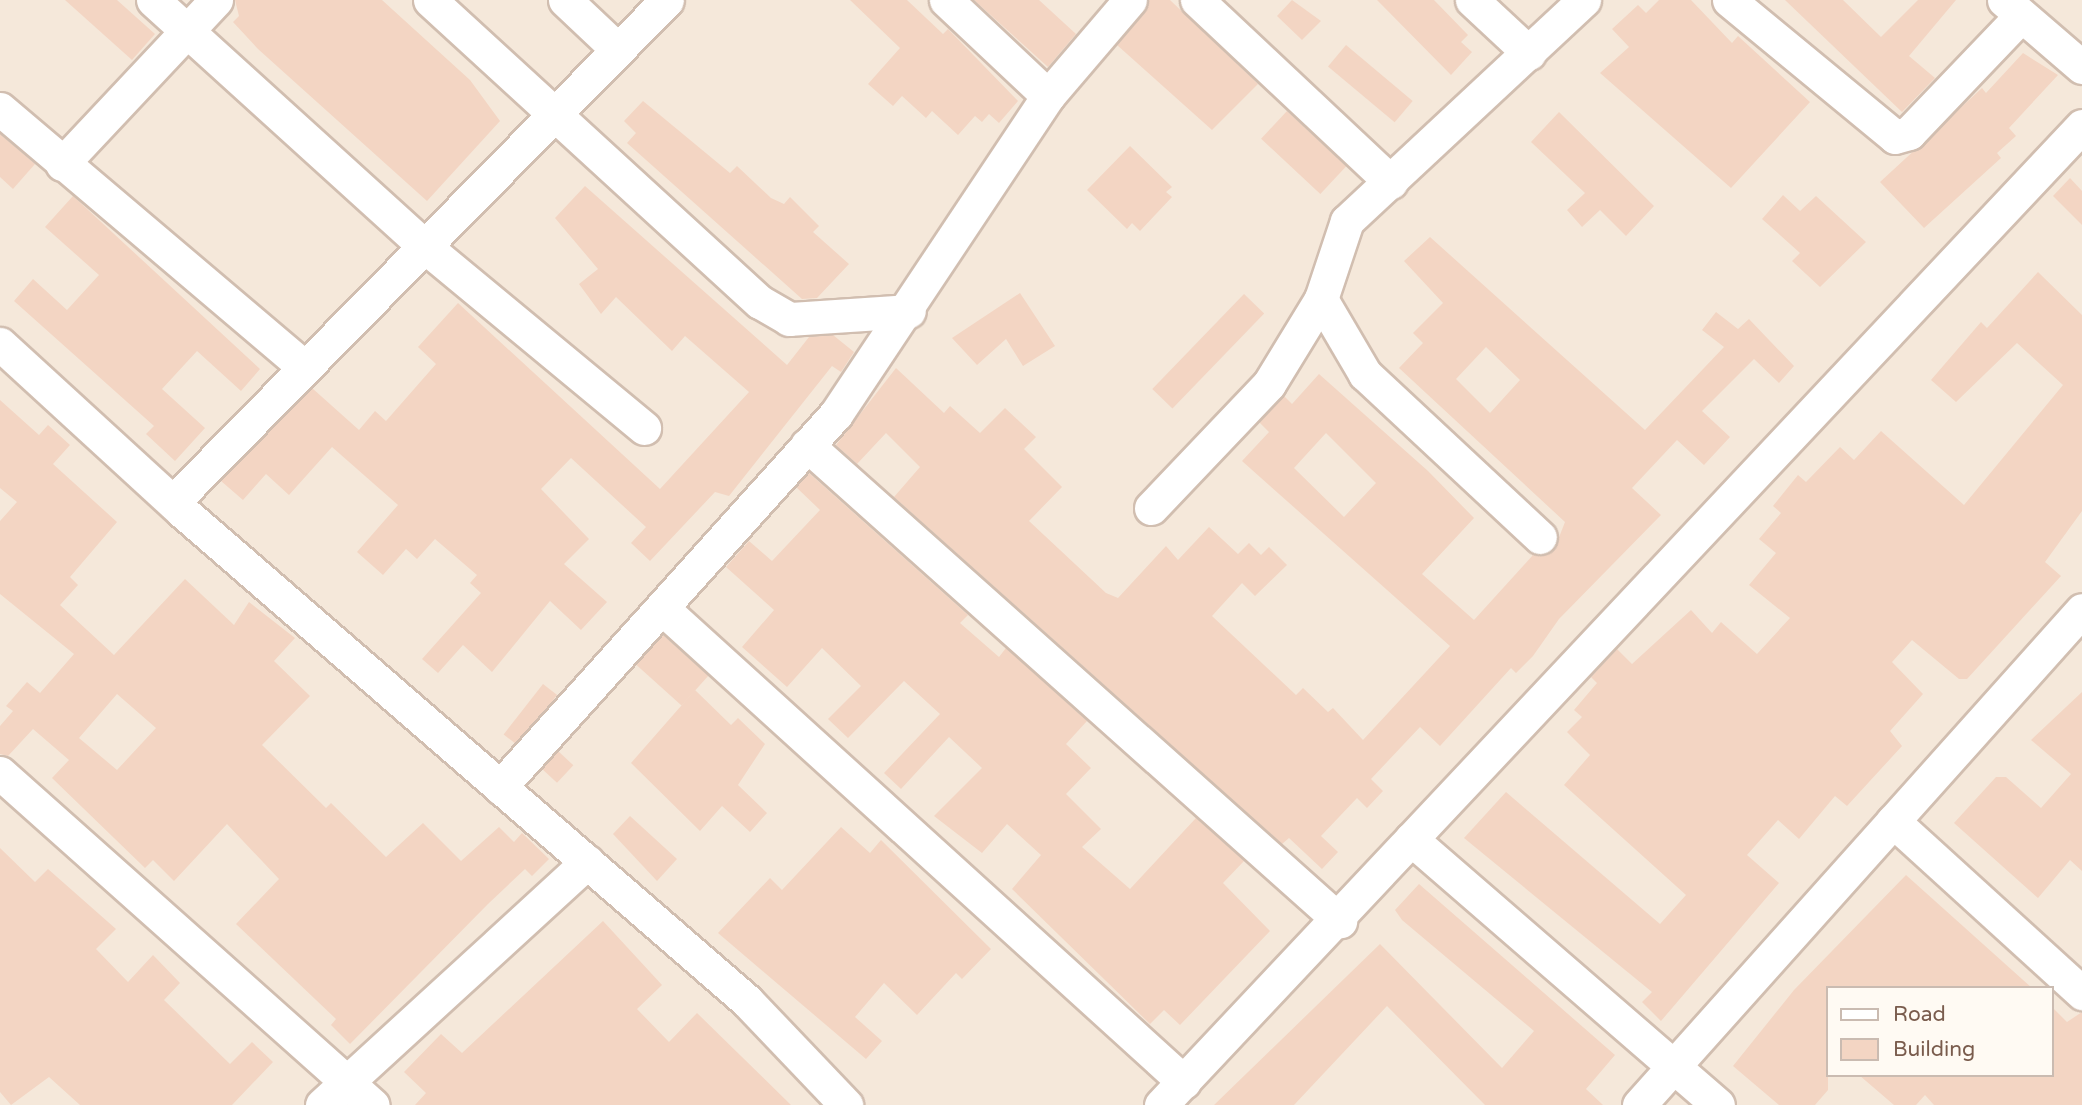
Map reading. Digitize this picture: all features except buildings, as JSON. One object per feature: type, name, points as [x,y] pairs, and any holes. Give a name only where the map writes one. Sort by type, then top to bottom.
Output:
[{"type":"street","points":[[153,0],[423,245],[644,428]]},
{"type":"street","points":[[62,164],[216,0]]},
{"type":"street","points":[[430,0],[760,302],[789,319],[909,311]]},
{"type":"street","points":[[565,0],[617,49]]},
{"type":"street","points":[[173,502],[552,113],[667,0]]},
{"type":"street","points":[[946,0],[1048,96]]},
{"type":"street","points":[[500,787],[807,445],[909,311],[1048,96],[1130,0]]},
{"type":"street","points":[[1197,0],[1391,182]]},
{"type":"street","points":[[1472,0],[1530,53]]},
{"type":"street","points":[[1151,508],[1269,384],[1321,299],[1347,221],[1584,0]]},
{"type":"street","points":[[1729,0],[1895,137],[1909,133],[2012,8],[2082,67]]},
{"type":"street","points":[[0,109],[304,367]]},
{"type":"street","points":[[662,608],[1172,1094],[1340,921],[1411,839],[2082,126]]},
{"type":"street","points":[[1321,299],[1365,374],[1540,537]]},
{"type":"street","points":[[0,344],[173,502],[747,1000],[846,1105]]},
{"type":"street","points":[[807,445],[1340,921]]},
{"type":"street","points":[[1639,1105],[1676,1069],[2082,610]]},
{"type":"street","points":[[0,773],[373,1105]]},
{"type":"street","points":[[1893,821],[2082,993]]},
{"type":"street","points":[[1411,839],[1718,1105]]},
{"type":"street","points":[[322,1105],[587,862]]},
{"type":"shaded area","points":[[0,0],[2082,0],[2082,1105],[0,1105]]}]
